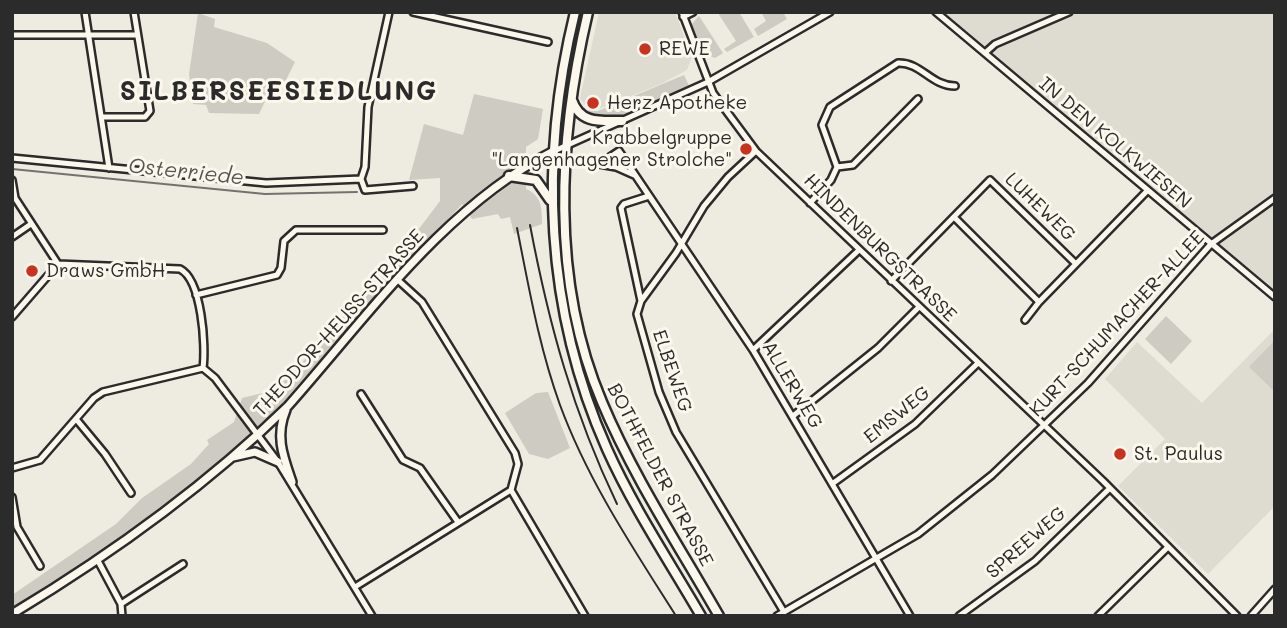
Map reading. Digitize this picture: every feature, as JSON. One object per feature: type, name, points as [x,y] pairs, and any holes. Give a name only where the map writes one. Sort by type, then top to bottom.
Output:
[{"type":"main road","name":"BOTHFELDER STRASSE","points":[[575,12],[558,95],[552,152],[551,202],[562,304],[589,403],[619,474],[701,616]]},
{"type":"main road","name":"BOTHFELDER STRASSE","points":[[588,12],[571,96],[565,146],[569,279],[589,368],[617,436],[719,616]]},
{"type":"main road","points":[[571,96],[575,109],[586,119],[621,121]]},
{"type":"main road","points":[[509,176],[536,180],[551,202]]},
{"type":"street","points":[[85,12],[109,169]]},
{"type":"street","points":[[102,117],[145,117],[150,111],[134,12]]},
{"type":"street","points":[[389,12],[368,107],[362,179],[365,190],[413,186]]},
{"type":"street","points":[[413,12],[548,42]]},
{"type":"street","points":[[682,15],[694,12]]},
{"type":"street","points":[[552,152],[708,82],[830,12]]},
{"type":"street","name":"IN DEN KOLKWIESEN","points":[[936,12],[1275,297]]},
{"type":"street","points":[[985,53],[995,44],[1069,12]]},
{"type":"street","name":"HINDENBURGSTRASSE","points":[[682,15],[718,101],[756,151],[1109,489]]},
{"type":"street","points":[[12,35],[137,35]]},
{"type":"street","points":[[810,203],[831,180],[837,167],[823,133],[825,112],[890,65],[906,63],[941,85],[955,86]]},
{"type":"street","points":[[837,167],[853,165],[918,99]]},
{"type":"street","name":"ALLERWEG","points":[[608,165],[610,157],[619,151],[682,243],[753,350],[910,616]]},
{"type":"street","points":[[641,300],[718,190],[756,151]]},
{"type":"street","name":"THEODOR-HEUSS-STRASSE","points":[[12,614],[97,559],[258,435],[288,406],[470,204],[509,176],[552,152]]},
{"type":"street","points":[[12,158],[266,183],[362,179]]},
{"type":"street","name":"ALLERWEG","points":[[577,160],[608,165],[636,177]]},
{"type":"street","points":[[12,180],[15,198],[58,264]]},
{"type":"street","name":"LUHEWEG","points":[[891,281],[990,180],[1076,264]]},
{"type":"street","name":"LUHEWEG","points":[[1026,320],[1039,302],[1147,191]]},
{"type":"street","name":"ELBEWEG","points":[[649,196],[624,204],[621,208],[641,300],[637,314],[668,414],[784,612]]},
{"type":"street","name":"KURT-SCHUMACHER-ALLEE","points":[[777,616],[876,559],[940,518],[992,475],[1088,383],[1211,244],[1275,198]]},
{"type":"street","points":[[954,217],[1039,302]]},
{"type":"street","points":[[12,237],[32,224]]},
{"type":"street","points":[[196,295],[276,275],[281,268],[284,241],[296,230],[383,230]]},
{"type":"street","points":[[753,350],[859,250]]},
{"type":"street","points":[[58,264],[180,269],[189,276],[196,295],[206,351],[203,368]]},
{"type":"street","points":[[12,317],[58,264]]},
{"type":"street","points":[[399,281],[422,302],[515,453],[517,464],[511,490],[585,616]]},
{"type":"street","points":[[793,416],[878,348],[919,307]]},
{"type":"street","name":"EMSWEG","points":[[832,484],[915,424],[977,364]]},
{"type":"street","points":[[12,468],[40,460],[103,392],[203,368]]},
{"type":"street","points":[[203,368],[215,378],[292,482],[372,616]]},
{"type":"street","points":[[361,394],[403,460],[420,468],[458,522]]},
{"type":"street","points":[[288,406],[281,422],[280,443],[292,482]]},
{"type":"street","points":[[76,419],[101,448],[131,493]]},
{"type":"street","points":[[229,459],[255,452],[278,462]]},
{"type":"street","points":[[1109,489],[1237,616]]},
{"type":"street","name":"SPREEWEG","points":[[959,616],[1035,561],[1109,489]]},
{"type":"street","points":[[355,587],[511,490]]},
{"type":"street","points":[[12,497],[17,527],[40,566]]},
{"type":"street","points":[[1098,616],[1168,547]]},
{"type":"street","points":[[97,559],[121,604],[122,616]]},
{"type":"street","points":[[121,604],[183,564]]},
{"type":"street","points":[[1251,616],[1275,589]]},
{"type":"shaded area","points":[[599,12],[675,12],[692,57],[687,70],[661,84],[596,110],[587,108],[580,98]]},
{"type":"shaded area","points":[[739,12],[754,37],[727,52],[724,49],[736,41],[718,13]]},
{"type":"shaded area","points":[[761,12],[783,12],[787,19],[758,36],[754,29],[766,21]]},
{"type":"shaded area","points":[[936,12],[1275,12],[1275,297]]},
{"type":"shaded area","points":[[198,13],[215,19],[214,27],[267,43],[295,62],[286,80],[269,93],[259,114],[209,113],[206,105],[193,104],[189,74]]},
{"type":"shaded area","points":[[699,16],[723,53],[715,58],[704,54],[691,25]]},
{"type":"shaded area","points":[[684,75],[691,90],[656,106],[654,103],[626,115],[627,119],[581,115],[585,110],[598,111]]},
{"type":"shaded area","points":[[474,94],[543,109],[538,139],[526,147],[526,189],[538,199],[542,224],[514,234],[510,217],[501,219],[498,214],[472,219],[462,204],[314,371],[228,455],[123,537],[12,611],[12,595],[116,524],[142,498],[191,464],[209,444],[207,440],[234,422],[242,398],[271,391],[289,377],[406,246],[440,201],[440,178],[409,180],[424,124],[463,135]]},
{"type":"shaded area","points":[[1166,316],[1192,341],[1171,364],[1145,339]]},
{"type":"shaded area","points":[[1275,329],[1275,506],[1208,574],[1118,486],[1165,439],[1105,379],[1137,342],[1202,403]]},
{"type":"shaded area","points":[[1275,340],[1275,392],[1249,367]]},
{"type":"shaded area","points":[[548,392],[570,448],[548,459],[529,454],[505,413],[536,393]]},
{"type":"waterway","name":"Osterriede","points":[[12,169],[265,194],[357,192]]},
{"type":"tram line","points":[[530,225],[545,298],[564,368],[601,470],[617,504]]},
{"type":"tram line","points":[[517,228],[546,361],[571,433],[612,514],[676,616]]},
{"type":"place","name":"REWE","points":[[645,49]]},
{"type":"place","name":"Herz Apotheke","points":[[593,103]]},
{"type":"place","name":"Krabbelgruppe \"Langenhagener Strolche\"","points":[[746,149]]},
{"type":"place","name":"Draws GmbH","points":[[32,271]]},
{"type":"place","name":"St. Paulus","points":[[1120,454]]},
{"type":"district","name":"SILBERSEESIEDLUNG","points":[[279,92]]}]
